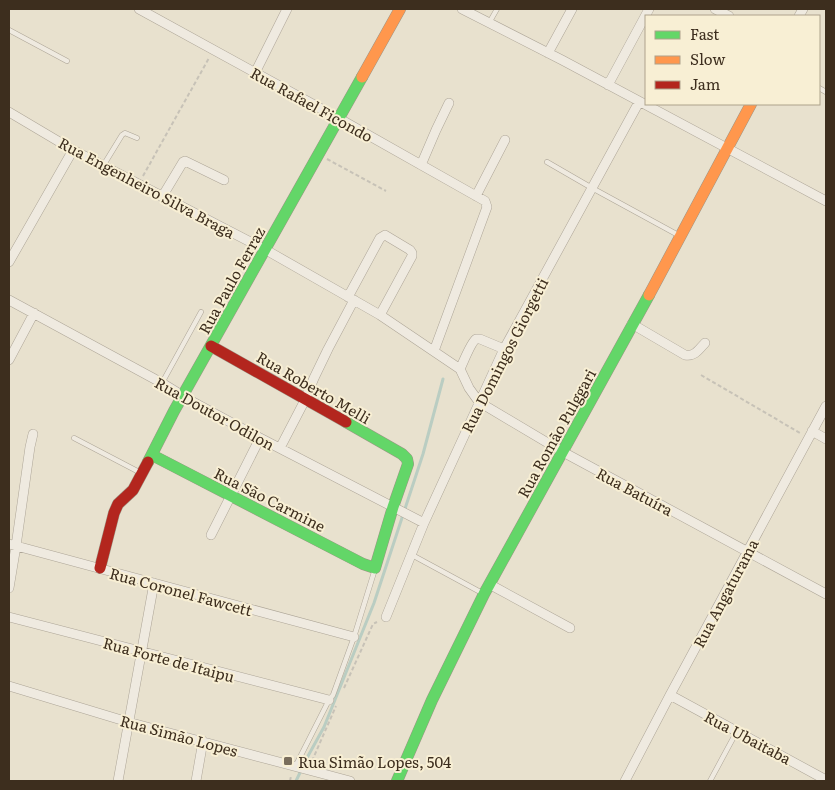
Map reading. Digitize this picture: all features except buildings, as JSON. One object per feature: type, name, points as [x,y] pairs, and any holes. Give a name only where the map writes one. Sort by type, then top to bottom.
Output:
[{"type":"street","name":"Rua Rafael Ficondo","points":[[139,9],[480,198]]},
{"type":"street","points":[[255,73],[287,9]]},
{"type":"street","name":"Rua Paulo Ferraz","points":[[100,568],[118,504],[132,490],[142,474],[183,396],[400,9]]},
{"type":"street","points":[[462,9],[562,60],[826,201]]},
{"type":"street","points":[[548,53],[572,9]]},
{"type":"street","points":[[716,9],[727,15]]},
{"type":"street","points":[[608,85],[645,16]]},
{"type":"street","name":"Rua Domingos Giorgetti","points":[[386,617],[424,523],[504,349],[639,102]]},
{"type":"street","points":[[421,165],[449,104]]},
{"type":"street","name":"Rua Romão Pulggari","points":[[398,781],[432,700],[487,589],[750,105]]},
{"type":"street","name":"Rua Engenheiro Silva Braga","points":[[9,112],[73,150],[266,250],[351,298],[380,315],[460,369]]},
{"type":"street","points":[[434,351],[487,207],[480,198],[505,140]]},
{"type":"street","points":[[9,262],[73,150]]},
{"type":"street","points":[[162,196],[185,160],[224,180]]},
{"type":"street","points":[[280,448],[305,400],[380,238],[385,235],[412,253],[380,315]]},
{"type":"street","name":"Rua Doutor Odilon","points":[[9,300],[260,438],[424,523]]},
{"type":"street","points":[[9,360],[34,314]]},
{"type":"street","points":[[632,324],[685,355],[693,355],[706,343]]},
{"type":"street","points":[[460,369],[470,347],[476,339],[504,349]]},
{"type":"street","name":"Rua Roberto Melli","points":[[211,346],[402,454],[407,459],[408,464],[395,508]]},
{"type":"street","name":"Rua Batuíra","points":[[460,369],[469,388],[479,402],[563,452],[826,594]]},
{"type":"street","name":"Rua Angaturama","points":[[625,781],[826,406]]},
{"type":"street","points":[[9,588],[13,545],[33,434]]},
{"type":"street","points":[[810,435],[826,439]]},
{"type":"street","points":[[211,534],[260,438]]},
{"type":"street","name":"Rua São Carmine","points":[[152,455],[363,564],[375,568]]},
{"type":"street","points":[[375,568],[395,508]]},
{"type":"street","name":"Rua Coronel Fawcett","points":[[13,545],[354,637]]},
{"type":"street","points":[[118,781],[154,583]]},
{"type":"street","points":[[487,589],[570,628]]},
{"type":"street","name":"Rua Forte de Itaipu","points":[[9,617],[334,701]]},
{"type":"street","name":"Rua Simão Lopes","points":[[9,686],[128,722],[308,770],[318,777],[350,781]]},
{"type":"street","name":"Rua Ubaitaba","points":[[670,695],[826,780]]},
{"type":"street","points":[[196,781],[203,741]]},
{"type":"lane","points":[[489,23],[496,9]]},
{"type":"lane","points":[[9,30],[67,61]]},
{"type":"lane","points":[[103,166],[122,135],[125,133],[137,138]]},
{"type":"lane","points":[[548,162],[680,236]]},
{"type":"lane","points":[[162,383],[201,312]]},
{"type":"lane","points":[[74,438],[142,474]]},
{"type":"lane","points":[[410,555],[487,589]]},
{"type":"lane","points":[[295,767],[334,701],[333,695],[354,637],[375,568]]},
{"type":"lane","points":[[710,781],[737,731]]},
{"type":"path","points":[[138,184],[214,50]]},
{"type":"path","points":[[318,154],[386,191]]},
{"type":"path","points":[[701,375],[810,435]]},
{"type":"path","points":[[342,693],[373,624],[386,617]]},
{"type":"path","points":[[308,770],[334,701]]},
{"type":"waterway","points":[[296,781],[324,727],[374,603],[423,454],[443,379]]},
{"type":"traffic: fast","points":[[148,462],[174,411],[362,77]]},
{"type":"traffic: fast","points":[[397,781],[432,700],[484,594],[649,295]]},
{"type":"traffic: fast","points":[[152,455],[363,564],[375,568],[408,464],[407,459],[402,454],[346,422]]},
{"type":"traffic: slow","points":[[362,77],[400,9]]},
{"type":"traffic: slow","points":[[649,295],[750,105]]},
{"type":"traffic: jam","points":[[211,346],[346,422]]},
{"type":"traffic: jam","points":[[100,568],[118,504],[133,490],[148,462]]},
{"type":"place","name":"Rua Simão Lopes, 504","points":[[288,761]]}]
